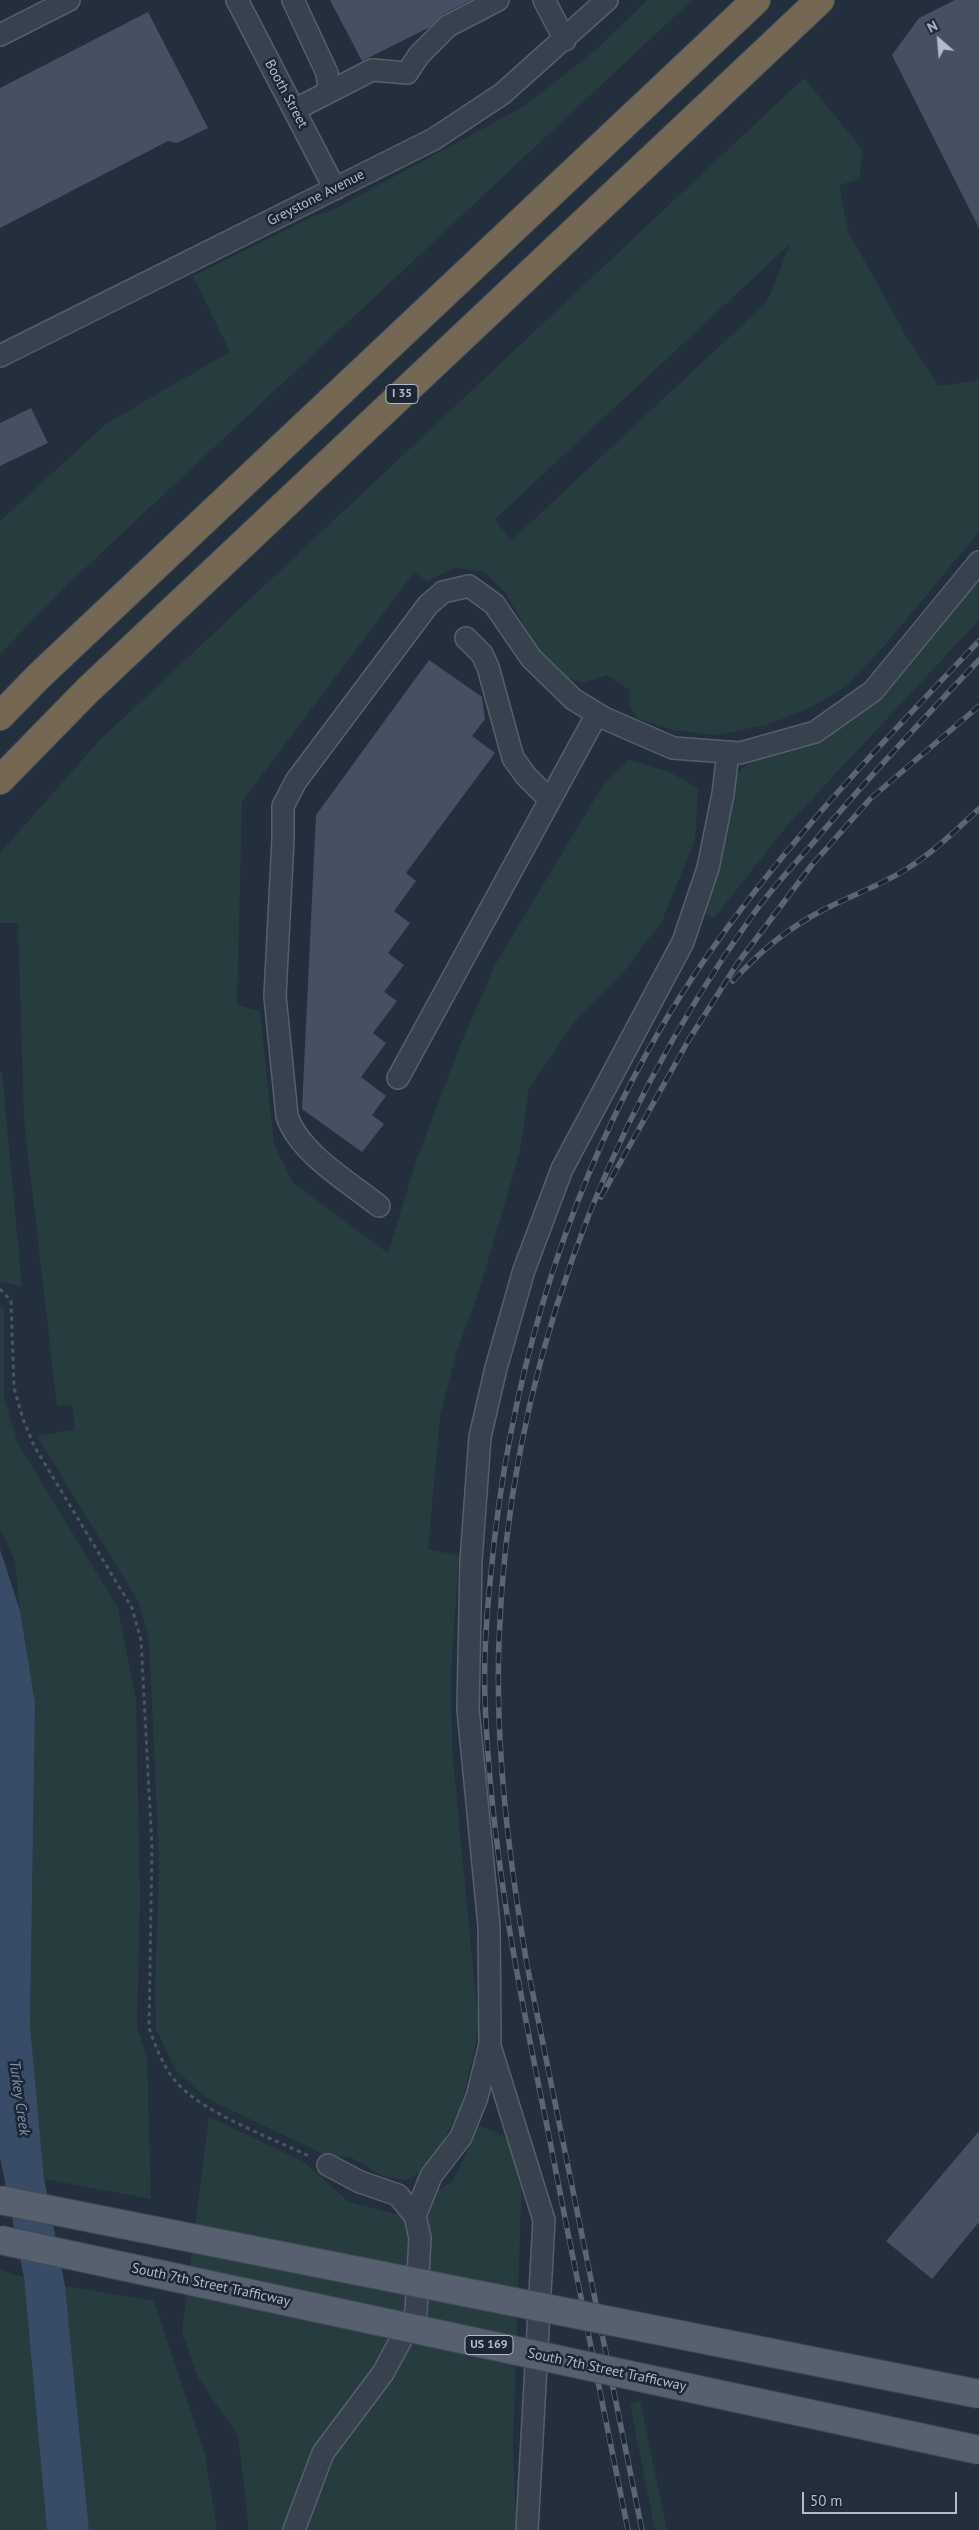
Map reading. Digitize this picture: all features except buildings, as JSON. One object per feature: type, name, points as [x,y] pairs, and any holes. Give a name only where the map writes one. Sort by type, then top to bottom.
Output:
[{"type":"highway","points":[[0,716],[39,676],[756,0]]},
{"type":"highway","name":"I 35","points":[[0,780],[87,690],[818,4]]},
{"type":"main road","points":[[0,2200],[979,2394]]},
{"type":"main road","name":"South 7th Street Trafficway","points":[[0,2240],[979,2450]]},
{"type":"street","points":[[0,35],[69,0]]},
{"type":"street","points":[[293,0],[326,73],[330,90]]},
{"type":"street","points":[[294,110],[372,70],[407,73],[419,56],[448,26],[498,0]]},
{"type":"street","points":[[544,0],[565,40]]},
{"type":"street","name":"Greystone Avenue","points":[[0,356],[434,139],[502,94],[565,40],[607,0]]},
{"type":"street","name":"Booth Street","points":[[242,2],[294,110],[335,189]]},
{"type":"street","points":[[379,1206],[306,1147],[292,1130],[287,1116],[275,996],[283,806],[296,781],[428,605],[443,592],[469,586],[494,604],[532,658],[573,699],[597,714],[673,748],[740,752],[815,732],[874,690],[979,562]]},
{"type":"street","points":[[466,638],[482,654],[488,667],[512,758],[526,776],[550,800]]},
{"type":"street","points":[[398,1078],[597,714]]},
{"type":"street","points":[[415,2216],[431,2176],[461,2137],[477,2097],[490,2044],[488,1926],[468,1709],[471,1561],[480,1437],[496,1368],[524,1270],[562,1169],[683,942],[708,868],[723,794],[728,752]]},
{"type":"street","points":[[490,2044],[544,2220],[527,2530]]},
{"type":"street","points":[[301,2524],[323,2453],[383,2373],[416,2312],[420,2238],[415,2216],[398,2195],[360,2182],[328,2165]]},
{"type":"path","points":[[0,1289],[11,1301],[14,1388],[23,1419],[34,1446],[132,1608],[141,1640],[152,1848],[149,2028],[159,2056],[176,2082],[200,2104],[328,2165]]},
{"type":"green space","points":[[647,0],[692,0],[67,585],[0,654],[0,521],[107,423],[230,352],[193,276],[312,217],[333,210],[524,106],[596,50]]},
{"type":"green space","points":[[804,78],[862,149],[860,179],[839,185],[848,231],[906,336],[939,386],[979,379],[979,532],[885,645],[845,687],[807,709],[767,725],[715,735],[672,730],[638,719],[629,704],[630,690],[607,675],[584,683],[564,677],[536,647],[505,592],[484,572],[455,568],[427,581],[414,572],[242,801],[237,1005],[260,1011],[274,1144],[293,1183],[388,1253],[416,1162],[459,1048],[495,965],[602,787],[629,760],[669,772],[698,788],[695,840],[662,921],[625,970],[578,1017],[529,1088],[520,1151],[480,1288],[457,1351],[440,1417],[428,1549],[459,1556],[451,1672],[452,1749],[478,2019],[476,2044],[460,2112],[433,2157],[417,2174],[407,2180],[385,2177],[350,2157],[325,2155],[206,2098],[175,2069],[156,2029],[155,1993],[159,1862],[149,1638],[138,1601],[37,1436],[75,1430],[72,1405],[57,1406],[24,1120],[18,923],[0,923],[0,853],[99,741]],"holes":[[[790,244],[767,302],[511,541],[495,519]]]},
{"type":"green space","points":[[979,576],[979,620],[787,826],[714,918],[704,913],[735,778],[742,768],[763,756],[821,735]]},
{"type":"green space","points":[[0,1072],[2,1072],[22,1287],[0,1281]]},
{"type":"green space","points":[[0,1305],[4,1308],[4,1398],[18,1443],[118,1608],[136,1700],[140,1897],[137,2027],[147,2060],[151,2199],[44,2179],[30,2025],[35,1703],[20,1611],[15,1561],[0,1529]]},
{"type":"green space","points":[[209,2117],[304,2162],[349,2202],[395,2214],[453,2181],[479,2126],[499,2133],[514,2146],[522,2173],[513,2446],[518,2530],[249,2530],[238,2436],[197,2376],[182,2332]]},
{"type":"green space","points":[[0,2270],[24,2277],[47,2530],[0,2530]]},
{"type":"green space","points":[[65,2286],[154,2301],[205,2454],[217,2530],[89,2530]]},
{"type":"green space","points":[[640,2401],[667,2530],[655,2530],[630,2404]]},
{"type":"water","name":"Turkey Creek","points":[[0,1549],[20,1611],[35,1703],[30,2025],[44,2179],[65,2286],[89,2530],[47,2530],[24,2277],[0,2157]]},
{"type":"railway","points":[[628,2530],[516,1967],[499,1861],[493,1807],[485,1699],[487,1617],[495,1535],[517,1401],[553,1269],[576,1205],[632,1081],[665,1021],[698,969],[734,918],[811,822],[979,641]]},
{"type":"railway","points":[[642,2530],[527,1965],[509,1844],[501,1763],[498,1681],[499,1640],[506,1543],[521,1446],[543,1352],[572,1259],[608,1169],[650,1081],[698,997],[752,916],[774,888],[874,773],[979,660]]},
{"type":"railway","points":[[601,1197],[688,1041],[737,964],[811,866],[870,799],[979,706]]},
{"type":"railway","points":[[733,981],[753,960],[786,933],[823,910],[905,870],[934,849],[979,809]]}]
